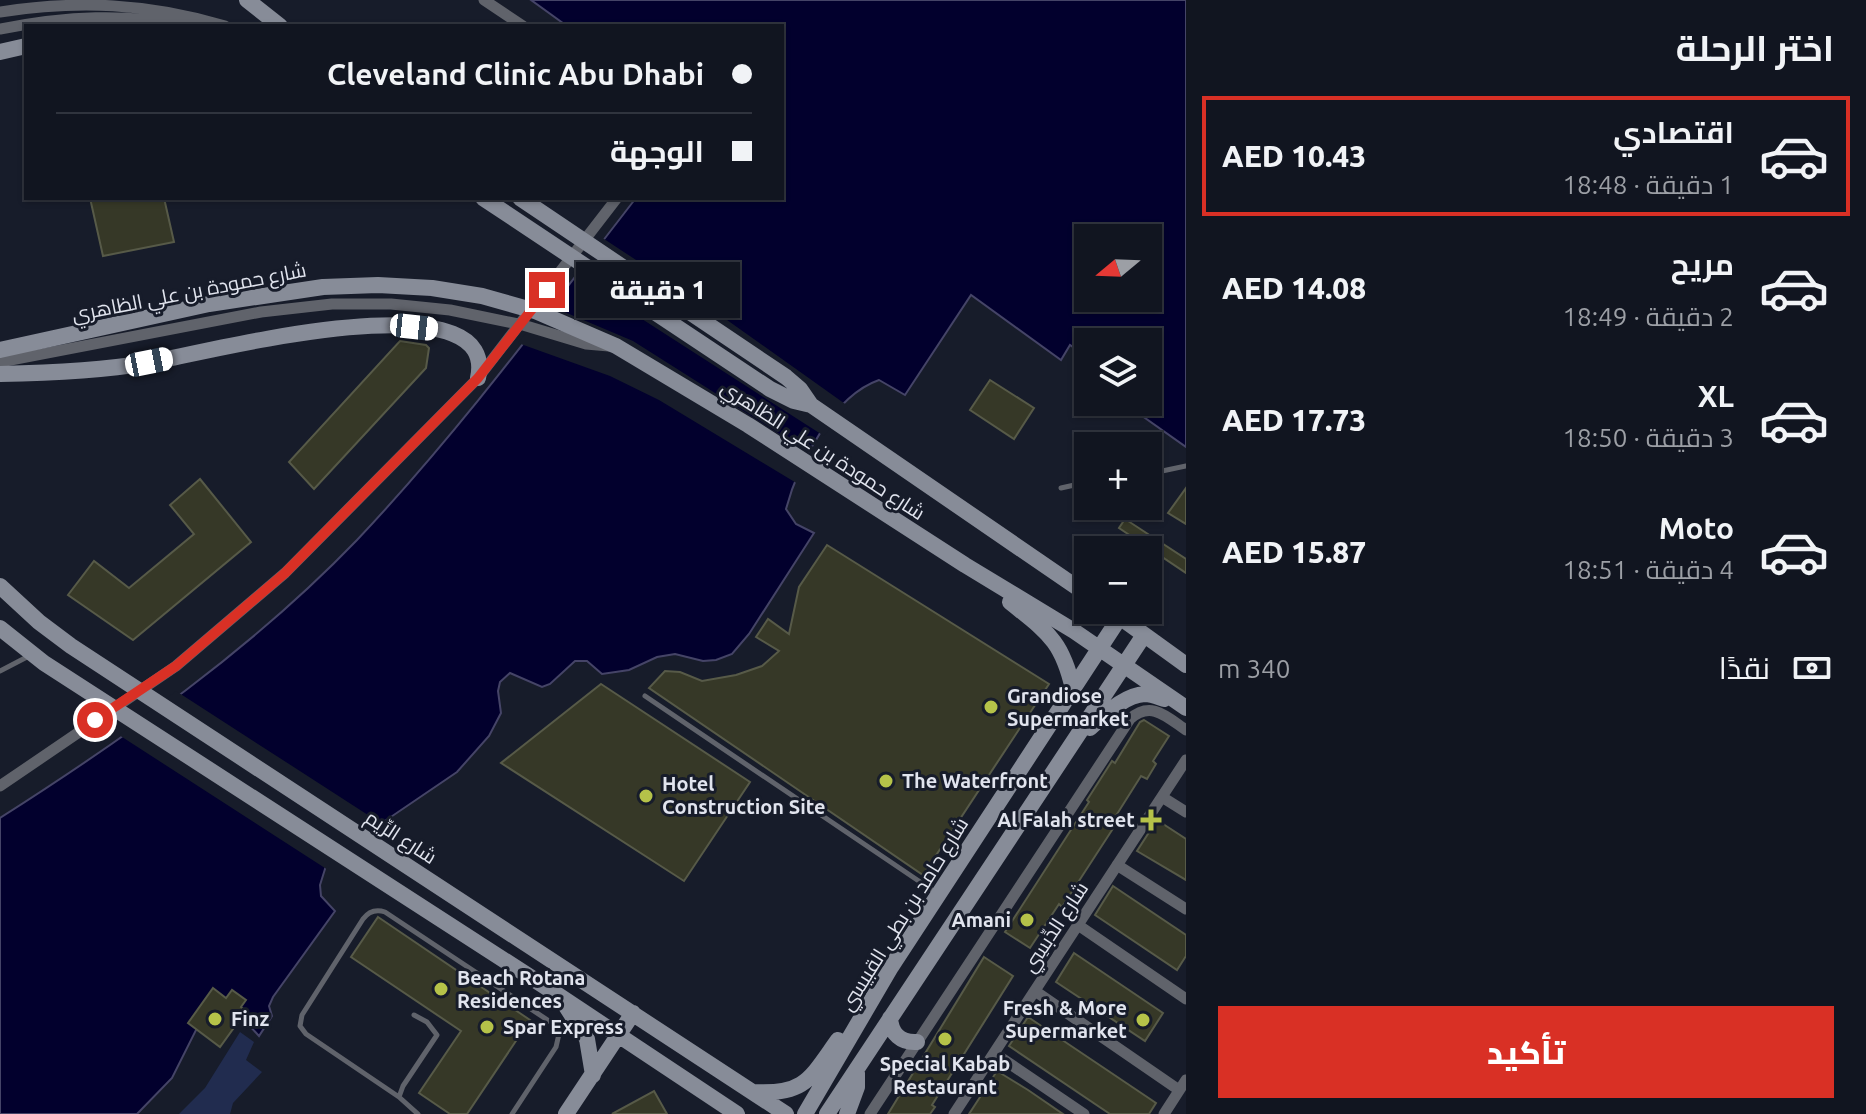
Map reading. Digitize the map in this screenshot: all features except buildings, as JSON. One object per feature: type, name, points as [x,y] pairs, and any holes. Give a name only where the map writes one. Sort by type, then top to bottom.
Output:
[{"type":"main road","points":[[247,0],[277,24]]},
{"type":"main road","points":[[0,52],[24,46]]},
{"type":"main road","name":"شارع حمودة بن علي الظاهري","points":[[486,200],[770,389],[785,398],[811,405],[1074,585]]},
{"type":"main road","points":[[523,200],[786,377],[800,389],[811,405]]},
{"type":"main road","name":"شارع حمودة بن علي الظاهري","points":[[0,350],[250,297],[323,287],[378,285],[445,290],[506,302],[563,321],[616,346],[748,425],[965,565]]},
{"type":"main road","points":[[0,374],[120,367],[265,338],[363,326],[414,327],[460,336],[475,351],[479,365],[478,378]]},
{"type":"main road","points":[[965,565],[1182,705]]},
{"type":"main road","points":[[965,565],[1050,634],[1064,654],[1073,689]]},
{"type":"main road","name":"شارع الرِّيم","points":[[0,586],[71,646],[786,1114]]},
{"type":"main road","name":"شارع حامد بن بطي القبيسي","points":[[805,1114],[891,967],[1099,649],[1110,624]]},
{"type":"main road","points":[[1129,624],[1186,665]]},
{"type":"main road","points":[[0,628],[32,655],[737,1114]]},
{"type":"main road","points":[[827,1114],[1144,635]]},
{"type":"main road","points":[[1077,739],[1115,707],[1138,696],[1146,694],[1182,705]]},
{"type":"main road","points":[[751,1092],[772,1093],[797,1088],[812,1076],[891,967]]},
{"type":"main road","points":[[555,993],[583,1030],[593,1075]]},
{"type":"main road","points":[[566,1114],[633,1013]]},
{"type":"main road","points":[[890,1018],[895,1035],[905,1041],[917,1042]]},
{"type":"main road","points":[[847,1114],[857,1087],[856,1071]]},
{"type":"street","points":[[484,0],[520,24]]},
{"type":"street","points":[[0,12],[64,4],[139,6],[218,24]]},
{"type":"street","points":[[31,24],[68,18],[120,16],[177,24]]},
{"type":"street","points":[[0,29],[24,25]]},
{"type":"street","points":[[513,200],[581,246]]},
{"type":"street","points":[[0,786],[176,666],[285,573],[478,378],[616,200]]},
{"type":"street","name":"شارع حمودة بن علي الظاهري","points":[[0,362],[249,314],[332,304],[391,304],[450,310],[523,325],[586,344],[616,346]]},
{"type":"street","points":[[870,1114],[1130,719],[1150,709],[1186,730]]},
{"type":"street","name":"شارع الدِّبسِي","points":[[954,1114],[1186,760]]},
{"type":"street","points":[[1162,797],[1186,812]]},
{"type":"street","points":[[1117,865],[1186,909]]},
{"type":"street","points":[[1078,925],[1186,999]]},
{"type":"street","points":[[1035,991],[1183,1085],[1164,1114]]},
{"type":"street","points":[[994,1053],[1084,1114]]},
{"type":"lane","points":[[1162,471],[1186,466]]},
{"type":"lane","points":[[1061,488],[1074,485]]},
{"type":"lane","points":[[0,671],[32,655]]},
{"type":"lane","points":[[645,696],[939,894]]},
{"type":"lane","points":[[418,1114],[399,1097],[306,1034],[300,1026],[302,1015],[363,919],[377,911],[385,912],[555,1025],[559,1034],[556,1047],[512,1114]]},
{"type":"lane","points":[[399,1097],[437,1035],[427,1022],[414,1015]]},
{"type":"shaded area","points":[[531,0],[1186,0],[1186,447],[1142,416],[1162,416],[1162,328],[1074,328],[1074,348],[1070,345],[1061,360],[971,295],[905,395],[879,380],[862,388],[847,401],[820,434],[799,472],[786,509],[796,524],[814,533],[749,634],[732,654],[703,661],[675,654],[657,657],[629,670],[602,674],[587,661],[575,661],[550,684],[542,687],[510,673],[500,682],[501,713],[489,736],[457,772],[382,823],[351,838],[330,853],[320,885],[321,896],[335,911],[273,997],[269,1006],[272,1016],[259,1036],[236,1011],[201,1020],[172,1078],[137,1114],[0,1114],[0,818],[95,756],[231,655],[317,580],[431,458],[634,200],[784,200],[784,24],[564,24]]},
{"type":"shaded area","points":[[240,1032],[254,1042],[246,1060],[262,1072],[233,1103],[230,1114],[179,1114],[205,1088]]},
{"type":"pier","points":[[601,237],[720,315],[848,406],[824,436],[572,274]]},
{"type":"pier","points":[[548,305],[633,341],[813,455],[798,484],[659,400],[610,376],[518,343]]},
{"type":"pier","points":[[176,691],[385,826],[333,855],[328,870],[119,735]]},
{"type":"place","name":"Grandiose Supermarket","points":[[991,707]]},
{"type":"place","name":"The Waterfront","points":[[886,781]]},
{"type":"place","name":"Hotel Construction Site","points":[[646,796]]},
{"type":"place","name":"Al Falah street","points":[[1151,820]]},
{"type":"place","name":"Amani","points":[[1027,920]]},
{"type":"place","name":"Beach Rotana Residences","points":[[441,989]]},
{"type":"place","name":"Finz","points":[[215,1019]]},
{"type":"place","name":"Fresh & More Supermarket","points":[[1143,1020]]},
{"type":"place","name":"Spar Express","points":[[487,1027]]},
{"type":"place","name":"Special Kabab Restaurant","points":[[945,1039]]},
{"type":"route","points":[[95,720],[176,666],[285,573],[478,378],[547,290]]}]
